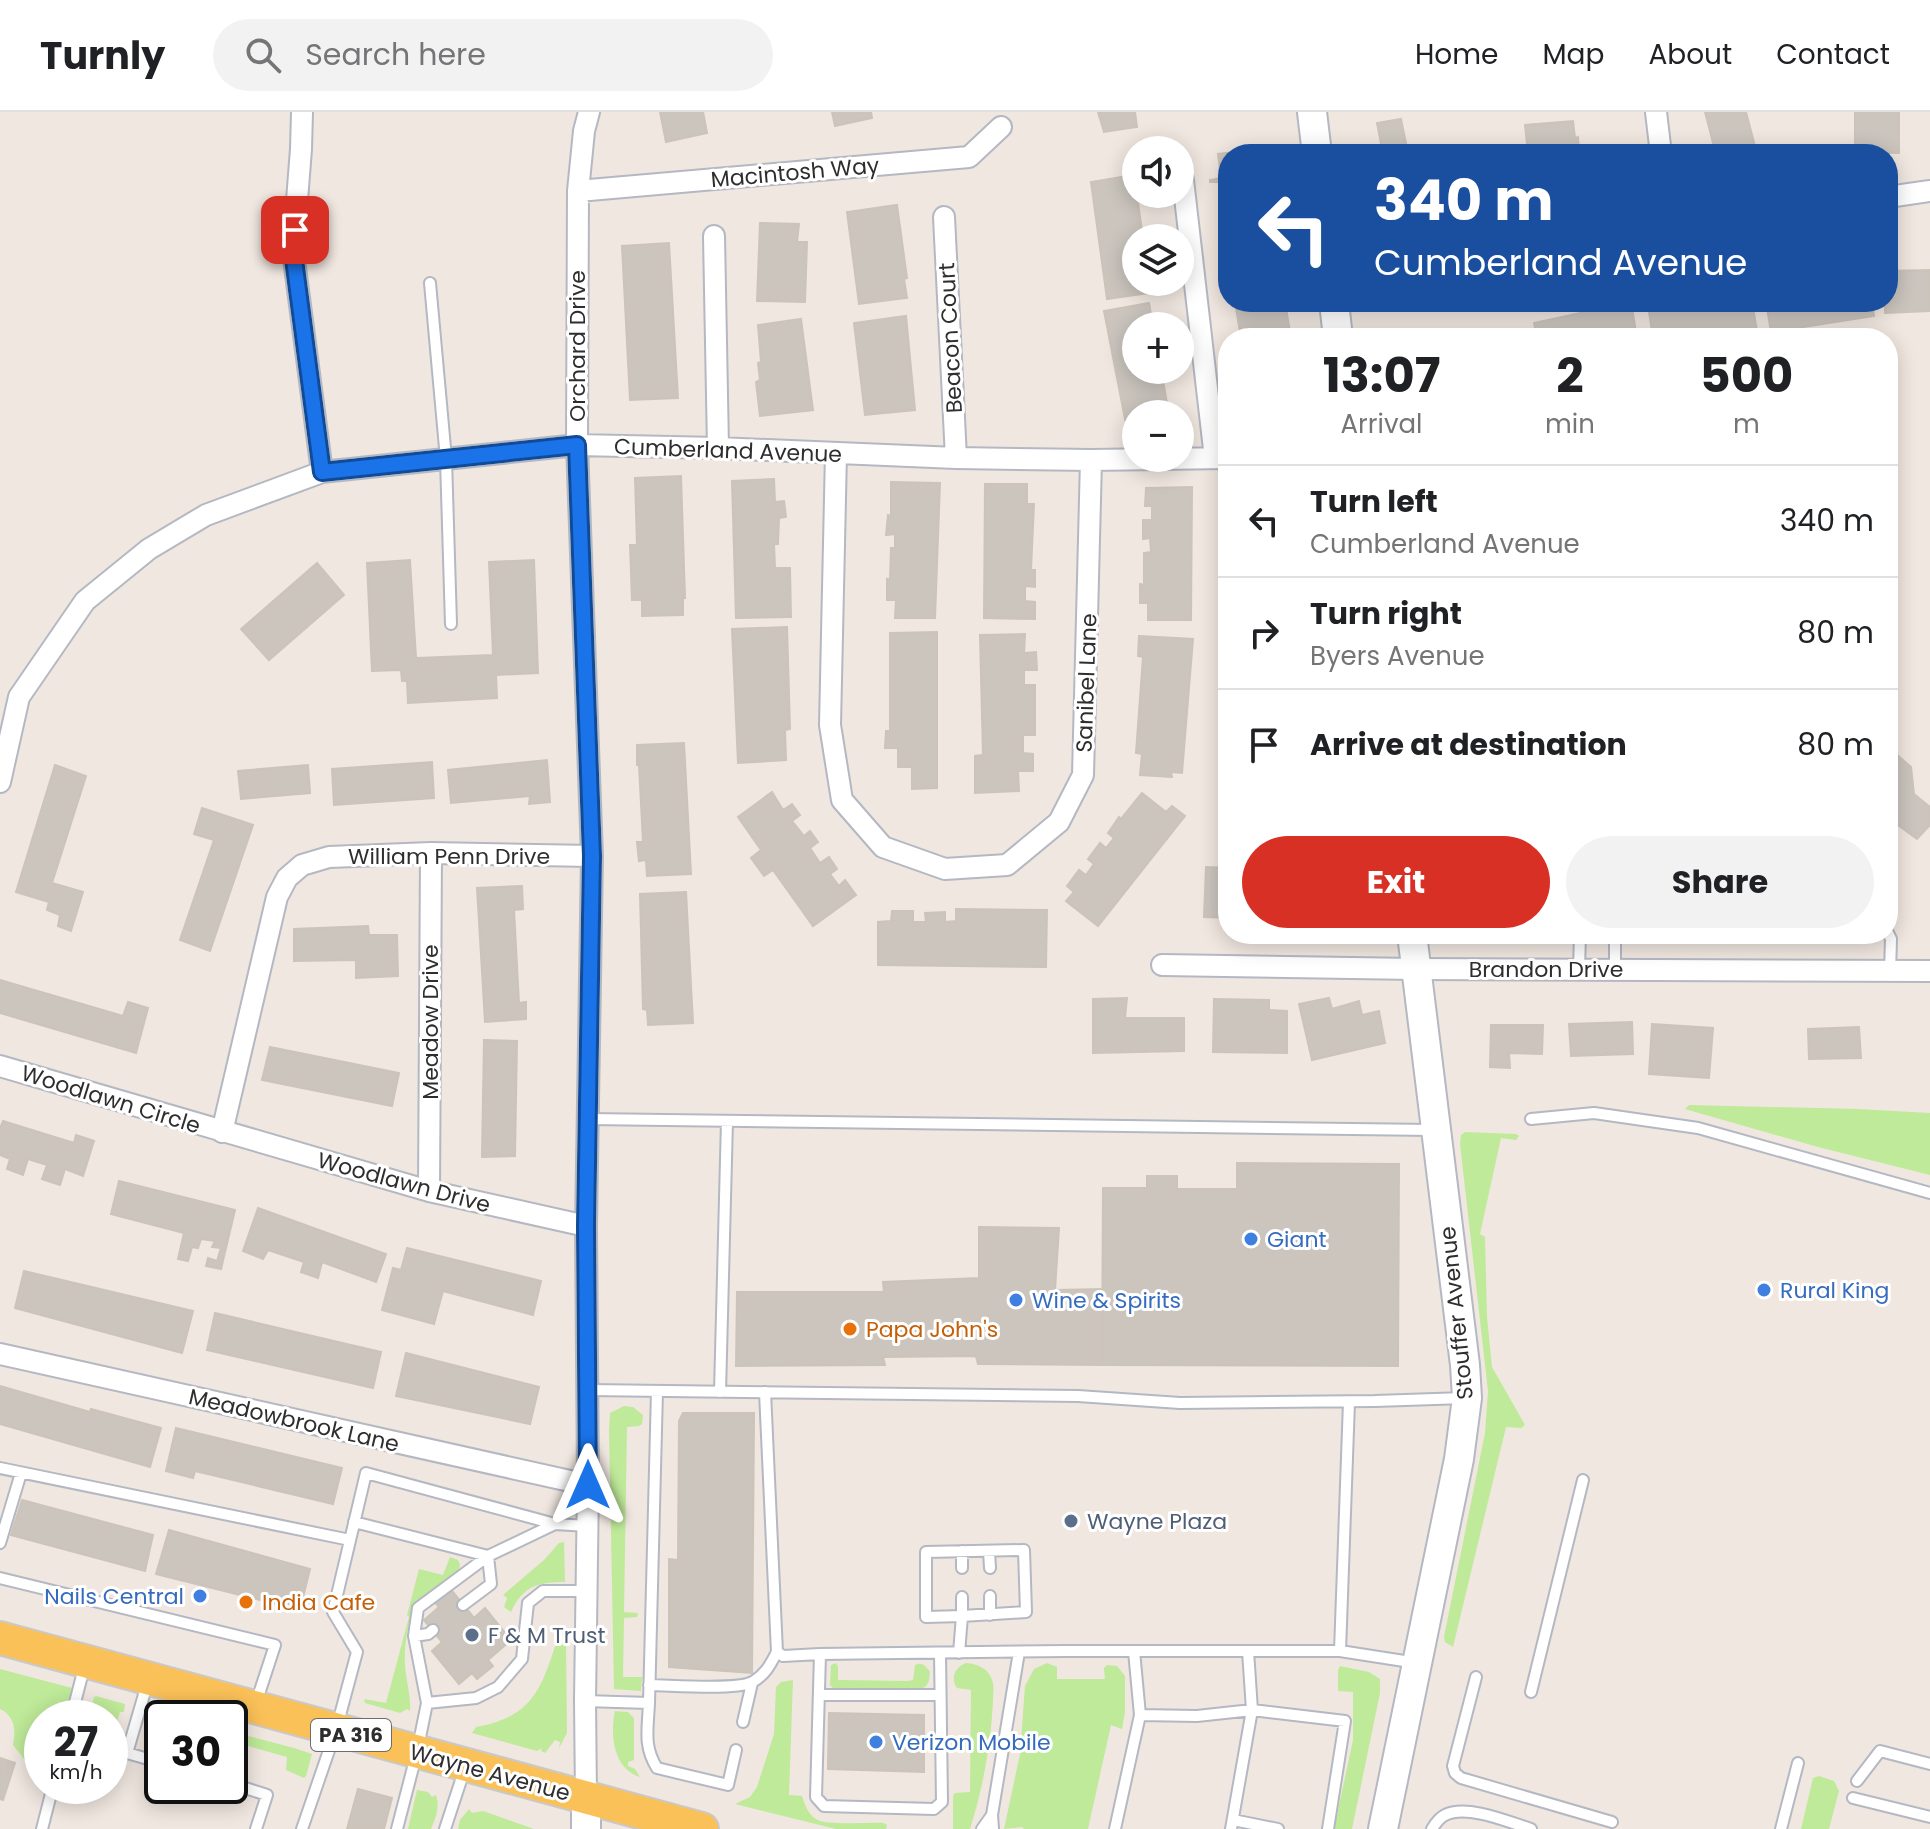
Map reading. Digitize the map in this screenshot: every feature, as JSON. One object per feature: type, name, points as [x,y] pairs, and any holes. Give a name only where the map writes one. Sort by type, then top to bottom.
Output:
[{"type":"main road","name":"Wayne Avenue","points":[[0,1638],[466,1766],[586,1814],[702,1829]]},
{"type":"street","points":[[302,112],[293,252],[322,472]]},
{"type":"street","name":"Orchard Drive","points":[[586,1814],[586,1226],[592,856],[577,445],[578,191],[589,112]]},
{"type":"street","points":[[1312,112],[1316,144]]},
{"type":"street","points":[[1656,112],[1660,144]]},
{"type":"street","name":"Macintosh Way","points":[[578,191],[969,157],[1001,127]]},
{"type":"street","points":[[1898,196],[1930,191]]},
{"type":"street","points":[[1187,208],[1218,429]]},
{"type":"street","name":"Beacon Court","points":[[944,217],[956,458]]},
{"type":"street","points":[[714,236],[718,448]]},
{"type":"street","name":"Cumberland Avenue","points":[[0,782],[19,697],[85,601],[149,549],[206,515],[322,472],[577,445],[956,458],[1218,458]]},
{"type":"street","name":"Sanibel Lane","points":[[836,453],[830,725],[842,800],[883,847],[945,869],[1007,865],[1059,822],[1083,775],[1091,460]]},
{"type":"street","name":"William Penn Drive","points":[[222,1132],[277,897],[287,878],[302,865],[329,857],[431,853],[592,856]]},
{"type":"street","name":"Meadow Drive","points":[[429,1191],[431,853]]},
{"type":"street","name":"Stouffer Avenue","points":[[1383,1829],[1459,1459],[1467,1398],[1413,944]]},
{"type":"street","name":"Brandon Drive","points":[[1162,965],[1930,971]]},
{"type":"street","name":"Woodlawn Circle","points":[[0,1066],[222,1132]]},
{"type":"street","name":"Woodlawn Drive","points":[[222,1132],[429,1191],[586,1226]]},
{"type":"street","name":"Meadowbrook Lane","points":[[0,1354],[588,1485]]},
{"type":"lane","points":[[430,283],[446,459],[451,624]]},
{"type":"lane","points":[[1579,969],[1580,944]]},
{"type":"lane","points":[[1615,944],[1615,970]]},
{"type":"lane","points":[[1890,971],[1891,944]]},
{"type":"lane","points":[[1531,1119],[1594,1113],[1698,1128],[1930,1193]]},
{"type":"lane","points":[[587,1119],[1436,1131]]},
{"type":"lane","points":[[720,1392],[727,1121]]},
{"type":"lane","points":[[588,1390],[1078,1396],[1180,1403],[1467,1398]]},
{"type":"lane","points":[[657,1391],[647,1744],[657,1768],[728,1785],[736,1750]]},
{"type":"lane","points":[[649,1685],[737,1686],[752,1683],[767,1671],[777,1652],[765,1392]]},
{"type":"lane","points":[[1340,1651],[1349,1402]]},
{"type":"lane","points":[[0,1468],[350,1540]]},
{"type":"lane","points":[[0,1543],[21,1473]]},
{"type":"lane","points":[[302,1829],[336,1730],[357,1652],[333,1612],[366,1473],[555,1524],[588,1526]]},
{"type":"lane","points":[[1531,1692],[1583,1480]]},
{"type":"lane","points":[[354,1522],[488,1556]]},
{"type":"lane","points":[[397,1829],[427,1703],[414,1636],[418,1608],[488,1556],[555,1524]]},
{"type":"lane","points":[[1024,1550],[1026,1612],[926,1617],[926,1552],[962,1551],[1024,1550]]},
{"type":"lane","points":[[962,1551],[962,1568]]},
{"type":"lane","points":[[989,1551],[990,1568]]},
{"type":"lane","points":[[463,1605],[491,1584],[488,1556]]},
{"type":"lane","points":[[0,1578],[275,1645],[255,1708]]},
{"type":"lane","points":[[427,1703],[476,1698],[498,1687],[522,1659],[528,1603],[543,1591],[586,1591]]},
{"type":"lane","points":[[990,1596],[990,1615]]},
{"type":"lane","points":[[959,1653],[962,1597]]},
{"type":"lane","points":[[414,1636],[433,1630]]},
{"type":"lane","points":[[1115,1829],[1140,1715],[1134,1651]]},
{"type":"lane","points":[[1248,1651],[1252,1710],[1232,1824],[1278,1829]]},
{"type":"lane","points":[[777,1652],[783,1656],[1340,1651],[1417,1663]]},
{"type":"lane","points":[[993,1829],[992,1815],[1019,1652]]},
{"type":"lane","points":[[820,1654],[816,1797],[824,1806],[934,1809],[942,1802],[940,1653]]},
{"type":"lane","points":[[76,1700],[86,1662]]},
{"type":"lane","points":[[1476,1677],[1453,1766],[1455,1773],[1461,1778],[1612,1822]]},
{"type":"lane","points":[[144,1758],[127,1753],[149,1679]]},
{"type":"lane","points":[[743,1722],[752,1683]]},
{"type":"lane","points":[[819,1695],[940,1695]]},
{"type":"lane","points":[[585,1701],[649,1703]]},
{"type":"lane","points":[[1140,1715],[1197,1716],[1252,1710],[1345,1721],[1328,1829]]},
{"type":"lane","points":[[1857,1781],[1880,1751],[1930,1764]]},
{"type":"lane","points":[[1781,1829],[1798,1763]]},
{"type":"lane","points":[[445,1829],[466,1766]]},
{"type":"lane","points":[[248,1789],[267,1795],[256,1829]]},
{"type":"lane","points":[[1853,1798],[1930,1817]]},
{"type":"lane","points":[[42,1829],[48,1804]]},
{"type":"lane","points":[[1432,1829],[1442,1816],[1457,1812],[1477,1813],[1496,1824],[1531,1829]]},
{"type":"lane","points":[[982,1829],[992,1815]]},
{"type":"green space","points":[[1689,1105],[1930,1113],[1930,1175],[1685,1109]]},
{"type":"green space","points":[[1465,1132],[1519,1136],[1516,1140],[1501,1138],[1480,1234],[1485,1237],[1492,1367],[1525,1425],[1521,1428],[1506,1427],[1453,1647],[1445,1642],[1444,1637],[1485,1433],[1488,1391],[1460,1144],[1461,1135]]},
{"type":"green space","points":[[624,1406],[633,1407],[643,1415],[642,1424],[627,1427],[624,1612],[638,1613],[637,1617],[624,1618],[623,1677],[642,1677],[641,1691],[614,1689],[609,1430],[610,1413]]},
{"type":"green space","points":[[564,1542],[565,1582],[532,1587],[521,1596],[511,1612],[504,1607],[507,1598],[503,1595],[559,1543]]},
{"type":"green space","points":[[450,1557],[458,1560],[459,1570],[412,1612],[410,1618],[405,1658],[410,1711],[407,1709],[400,1713],[365,1703],[364,1699],[386,1703],[419,1569],[443,1575]]},
{"type":"green space","points":[[566,1643],[567,1733],[559,1748],[560,1742],[555,1740],[545,1753],[541,1751],[542,1748],[537,1751],[472,1733],[476,1727],[509,1717],[530,1701],[544,1678],[555,1646]]},
{"type":"green space","points":[[836,1663],[838,1680],[913,1680],[915,1665],[920,1664],[930,1672],[927,1685],[923,1688],[833,1688],[830,1685],[831,1665]]},
{"type":"green space","points":[[966,1663],[983,1668],[991,1678],[992,1717],[986,1766],[970,1829],[953,1829],[953,1796],[955,1793],[970,1792],[971,1690],[957,1688],[954,1680],[956,1670]]},
{"type":"green space","points":[[1047,1663],[1057,1667],[1057,1679],[1105,1679],[1104,1668],[1107,1665],[1117,1666],[1125,1676],[1122,1729],[1111,1725],[1088,1829],[1004,1829],[1020,1754],[1025,1686],[1034,1669]]},
{"type":"green space","points":[[1340,1666],[1369,1672],[1380,1679],[1380,1693],[1352,1829],[1334,1829],[1353,1740],[1353,1692],[1338,1691]]},
{"type":"green space","points":[[0,1669],[72,1688],[69,1700],[24,1700],[24,1759],[13,1745],[11,1720],[0,1709]]},
{"type":"green space","points":[[793,1680],[789,1795],[802,1796],[811,1815],[821,1821],[884,1823],[886,1829],[836,1829],[735,1804],[750,1797],[757,1787],[774,1734],[776,1687],[781,1682]]},
{"type":"green space","points":[[615,1711],[628,1712],[634,1718],[634,1760],[628,1762],[628,1766],[635,1769],[640,1777],[631,1773],[619,1758],[613,1730]]},
{"type":"green space","points":[[248,1736],[312,1754],[304,1778],[286,1770],[287,1757],[248,1746]]},
{"type":"green space","points":[[1819,1776],[1834,1781],[1839,1791],[1829,1829],[1801,1829],[1813,1778]]},
{"type":"green space","points":[[417,1790],[428,1792],[432,1797],[436,1795],[436,1816],[431,1829],[408,1829]]},
{"type":"green space","points":[[469,1809],[472,1813],[483,1811],[534,1829],[458,1829],[460,1820]]},
{"type":"building","points":[[660,112],[703,112],[707,133],[666,142]]},
{"type":"building","points":[[832,112],[871,112],[872,118],[835,126]]},
{"type":"building","points":[[1098,112],[1135,112],[1137,127],[1104,132]]},
{"type":"building","points":[[1705,112],[1746,112],[1754,144],[1713,144]]},
{"type":"building","points":[[1855,112],[1899,112],[1899,153],[1898,144],[1855,144]]},
{"type":"building","points":[[1401,119],[1406,144],[1381,144],[1377,123]]},
{"type":"building","points":[[1573,121],[1578,144],[1527,144],[1525,125]]},
{"type":"building","points":[[1122,177],[1122,208],[1139,208],[1141,224],[1122,224],[1122,296],[1128,296],[1107,299],[1091,182]]},
{"type":"building","points":[[897,205],[907,298],[859,304],[847,212]]},
{"type":"building","points":[[760,223],[799,224],[797,242],[807,242],[805,302],[757,301]]},
{"type":"building","points":[[669,243],[678,398],[630,400],[622,246]]},
{"type":"building","points":[[1930,270],[1930,311],[1885,313],[1898,312],[1898,271]]},
{"type":"building","points":[[1149,303],[1151,312],[1122,312],[1122,384],[1164,384],[1166,400],[1122,400],[1122,403],[1104,311]]},
{"type":"building","points":[[1237,312],[1287,312],[1289,328],[1239,328]]},
{"type":"building","points":[[1585,312],[1633,312],[1635,328],[1535,328],[1534,323]]},
{"type":"building","points":[[1649,312],[1754,312],[1756,328],[1651,328]]},
{"type":"building","points":[[1768,312],[1873,312],[1874,316],[1797,328],[1770,328]]},
{"type":"building","points":[[906,316],[915,410],[865,415],[854,323]]},
{"type":"building","points":[[801,319],[813,410],[760,416],[756,382],[760,380],[758,363],[761,362],[758,325]]},
{"type":"building","points":[[681,476],[683,615],[642,616],[642,600],[632,600],[630,545],[637,545],[635,478]]},
{"type":"building","points":[[774,479],[775,502],[784,501],[786,517],[779,518],[778,544],[774,544],[775,568],[790,568],[791,617],[736,618],[732,481]]},
{"type":"building","points":[[891,482],[940,483],[935,618],[895,618],[896,600],[887,600],[891,548],[895,548],[895,534],[886,535],[888,515],[891,516]]},
{"type":"building","points":[[985,484],[1027,484],[1027,504],[1034,504],[1031,570],[1035,570],[1035,587],[1025,586],[1025,601],[1035,602],[1035,619],[984,618]]},
{"type":"building","points":[[1192,487],[1191,620],[1148,620],[1148,603],[1140,603],[1140,584],[1144,585],[1144,553],[1151,552],[1150,538],[1143,539],[1143,520],[1152,520],[1152,506],[1145,506],[1146,488]]},
{"type":"building","points":[[410,560],[416,658],[493,655],[489,562],[534,560],[538,673],[496,675],[497,698],[408,703],[407,681],[402,681],[401,670],[372,671],[367,563]]},
{"type":"building","points":[[317,563],[344,595],[269,660],[241,629]]},
{"type":"building","points":[[787,627],[790,729],[785,730],[786,760],[738,763],[732,629]]},
{"type":"building","points":[[937,632],[937,788],[912,789],[912,767],[898,767],[898,748],[885,748],[886,731],[890,731],[890,633]]},
{"type":"building","points":[[1025,634],[1024,653],[1036,652],[1037,670],[1024,670],[1024,685],[1035,685],[1035,735],[1023,735],[1023,753],[1033,754],[1033,771],[1018,771],[1019,791],[975,793],[975,756],[983,755],[980,635]]},
{"type":"building","points":[[1139,636],[1193,639],[1182,773],[1171,772],[1172,777],[1140,775],[1142,754],[1136,753],[1143,657],[1138,656]]},
{"type":"building","points":[[684,743],[691,874],[647,876],[646,860],[639,861],[637,842],[643,842],[637,745]]},
{"type":"building","points":[[1898,756],[1911,767],[1914,794],[1930,807],[1930,825],[1917,839],[1898,825]]},
{"type":"building","points":[[547,760],[550,802],[529,804],[530,796],[451,803],[448,770]]},
{"type":"building","points":[[432,762],[434,798],[334,805],[332,769]]},
{"type":"building","points":[[55,765],[86,776],[52,883],[83,892],[71,931],[58,926],[60,915],[47,910],[49,902],[16,892]]},
{"type":"building","points":[[308,765],[310,793],[241,799],[238,771]]},
{"type":"building","points":[[772,792],[783,810],[792,804],[800,815],[792,821],[804,836],[810,831],[818,842],[810,848],[820,863],[829,857],[837,869],[830,874],[839,886],[845,880],[856,895],[813,926],[773,870],[764,876],[751,858],[761,850],[738,817]]},
{"type":"building","points":[[1142,793],[1166,812],[1172,806],[1185,816],[1098,926],[1066,901],[1074,892],[1067,886],[1079,870],[1086,875],[1094,864],[1088,859],[1100,843],[1106,848],[1114,838],[1108,833]]},
{"type":"building","points":[[202,808],[253,825],[210,951],[180,940],[214,840],[194,834]]},
{"type":"building","points":[[1206,867],[1218,868],[1218,918],[1204,917]]},
{"type":"building","points":[[522,886],[523,909],[514,910],[519,1003],[526,1002],[526,1019],[485,1022],[477,888]]},
{"type":"building","points":[[686,892],[693,1023],[648,1025],[647,1010],[643,1009],[640,894]]},
{"type":"building","points":[[956,909],[1047,910],[1046,967],[878,965],[878,922],[891,921],[892,911],[913,911],[913,922],[926,922],[925,913],[945,912],[945,922],[956,921]]},
{"type":"building","points":[[368,926],[369,935],[397,935],[398,976],[356,978],[356,960],[294,961],[294,929]]},
{"type":"building","points":[[0,980],[123,1016],[128,1002],[148,1008],[136,1053],[0,1013]]},
{"type":"building","points":[[1127,998],[1125,1018],[1184,1018],[1184,1051],[1093,1053],[1093,999]]},
{"type":"building","points":[[1329,998],[1332,1009],[1359,1001],[1362,1015],[1379,1011],[1385,1043],[1312,1060],[1299,1004]]},
{"type":"building","points":[[1214,999],[1269,1000],[1269,1010],[1287,1011],[1287,1053],[1213,1052]]},
{"type":"building","points":[[1632,1022],[1633,1054],[1571,1056],[1569,1024]]},
{"type":"building","points":[[1652,1024],[1713,1028],[1709,1078],[1649,1074]]},
{"type":"building","points":[[1491,1025],[1543,1025],[1542,1054],[1509,1053],[1510,1068],[1490,1067]]},
{"type":"building","points":[[1859,1027],[1861,1058],[1809,1059],[1808,1029]]},
{"type":"building","points":[[484,1040],[517,1041],[515,1156],[482,1157]]},
{"type":"building","points":[[270,1047],[399,1073],[392,1106],[262,1080]]},
{"type":"building","points":[[3,1121],[74,1143],[76,1135],[94,1141],[83,1176],[65,1169],[60,1185],[42,1179],[47,1165],[28,1159],[23,1175],[7,1169],[10,1159],[0,1155]]},
{"type":"building","name":"Giant","points":[[1237,1163],[1399,1164],[1398,1366],[1102,1365],[1103,1188],[1147,1188],[1147,1176],[1177,1176],[1177,1189],[1237,1189]]},
{"type":"building","points":[[119,1181],[235,1210],[221,1269],[206,1266],[208,1258],[217,1261],[221,1248],[212,1247],[215,1241],[201,1239],[198,1248],[192,1247],[188,1261],[178,1259],[184,1233],[111,1214]]},
{"type":"building","points":[[258,1208],[386,1254],[376,1282],[322,1262],[318,1278],[301,1272],[304,1262],[268,1250],[263,1259],[243,1251]]},
{"type":"building","points":[[979,1227],[1059,1228],[1055,1290],[1103,1289],[1102,1365],[978,1364],[976,1356],[883,1357],[885,1365],[736,1366],[737,1292],[884,1292],[883,1282],[979,1278]]},
{"type":"building","points":[[407,1248],[541,1281],[533,1315],[443,1291],[434,1324],[382,1310],[393,1268],[401,1270]]},
{"type":"building","points":[[24,1271],[193,1311],[182,1353],[15,1308]]},
{"type":"building","points":[[215,1313],[381,1352],[373,1388],[207,1350]]},
{"type":"building","points":[[406,1353],[539,1387],[530,1424],[396,1396]]},
{"type":"building","points":[[0,1386],[90,1412],[91,1409],[161,1428],[150,1467],[0,1424]]},
{"type":"building","points":[[683,1413],[754,1413],[752,1673],[669,1667],[669,1559],[678,1560],[679,1421]]},
{"type":"building","points":[[176,1428],[342,1468],[333,1504],[195,1471],[193,1478],[166,1471]]},
{"type":"building","points":[[22,1500],[153,1535],[145,1571],[11,1535]]},
{"type":"building","points":[[169,1530],[310,1569],[300,1610],[156,1574]]},
{"type":"building","name":"F & M Trust","points":[[448,1586],[474,1618],[485,1608],[511,1640],[488,1660],[493,1666],[477,1679],[472,1673],[459,1684],[432,1651],[442,1642],[424,1620],[439,1607],[432,1599]]},
{"type":"building","name":"Verizon Mobile","points":[[829,1713],[924,1715],[924,1772],[828,1769]]},
{"type":"building","points":[[0,1758],[15,1763],[3,1800],[0,1799]]},
{"type":"building","points":[[358,1789],[392,1798],[384,1829],[347,1829]]},
{"type":"place","name":"Giant","points":[[1251,1239]]},
{"type":"place","name":"Rural King","points":[[1764,1290]]},
{"type":"place","name":"Wine & Spirits","points":[[1016,1300]]},
{"type":"place","name":"Papa John's","points":[[850,1329]]},
{"type":"place","name":"Wayne Plaza","points":[[1071,1521]]},
{"type":"place","name":"Nails Central","points":[[200,1596]]},
{"type":"place","name":"India Cafe","points":[[246,1602]]},
{"type":"place","name":"F & M Trust","points":[[472,1635]]},
{"type":"place","name":"Verizon Mobile","points":[[876,1742]]},
{"type":"route","points":[[295,230],[293,252],[322,472],[577,445],[592,856],[586,1226],[588,1485]]}]
